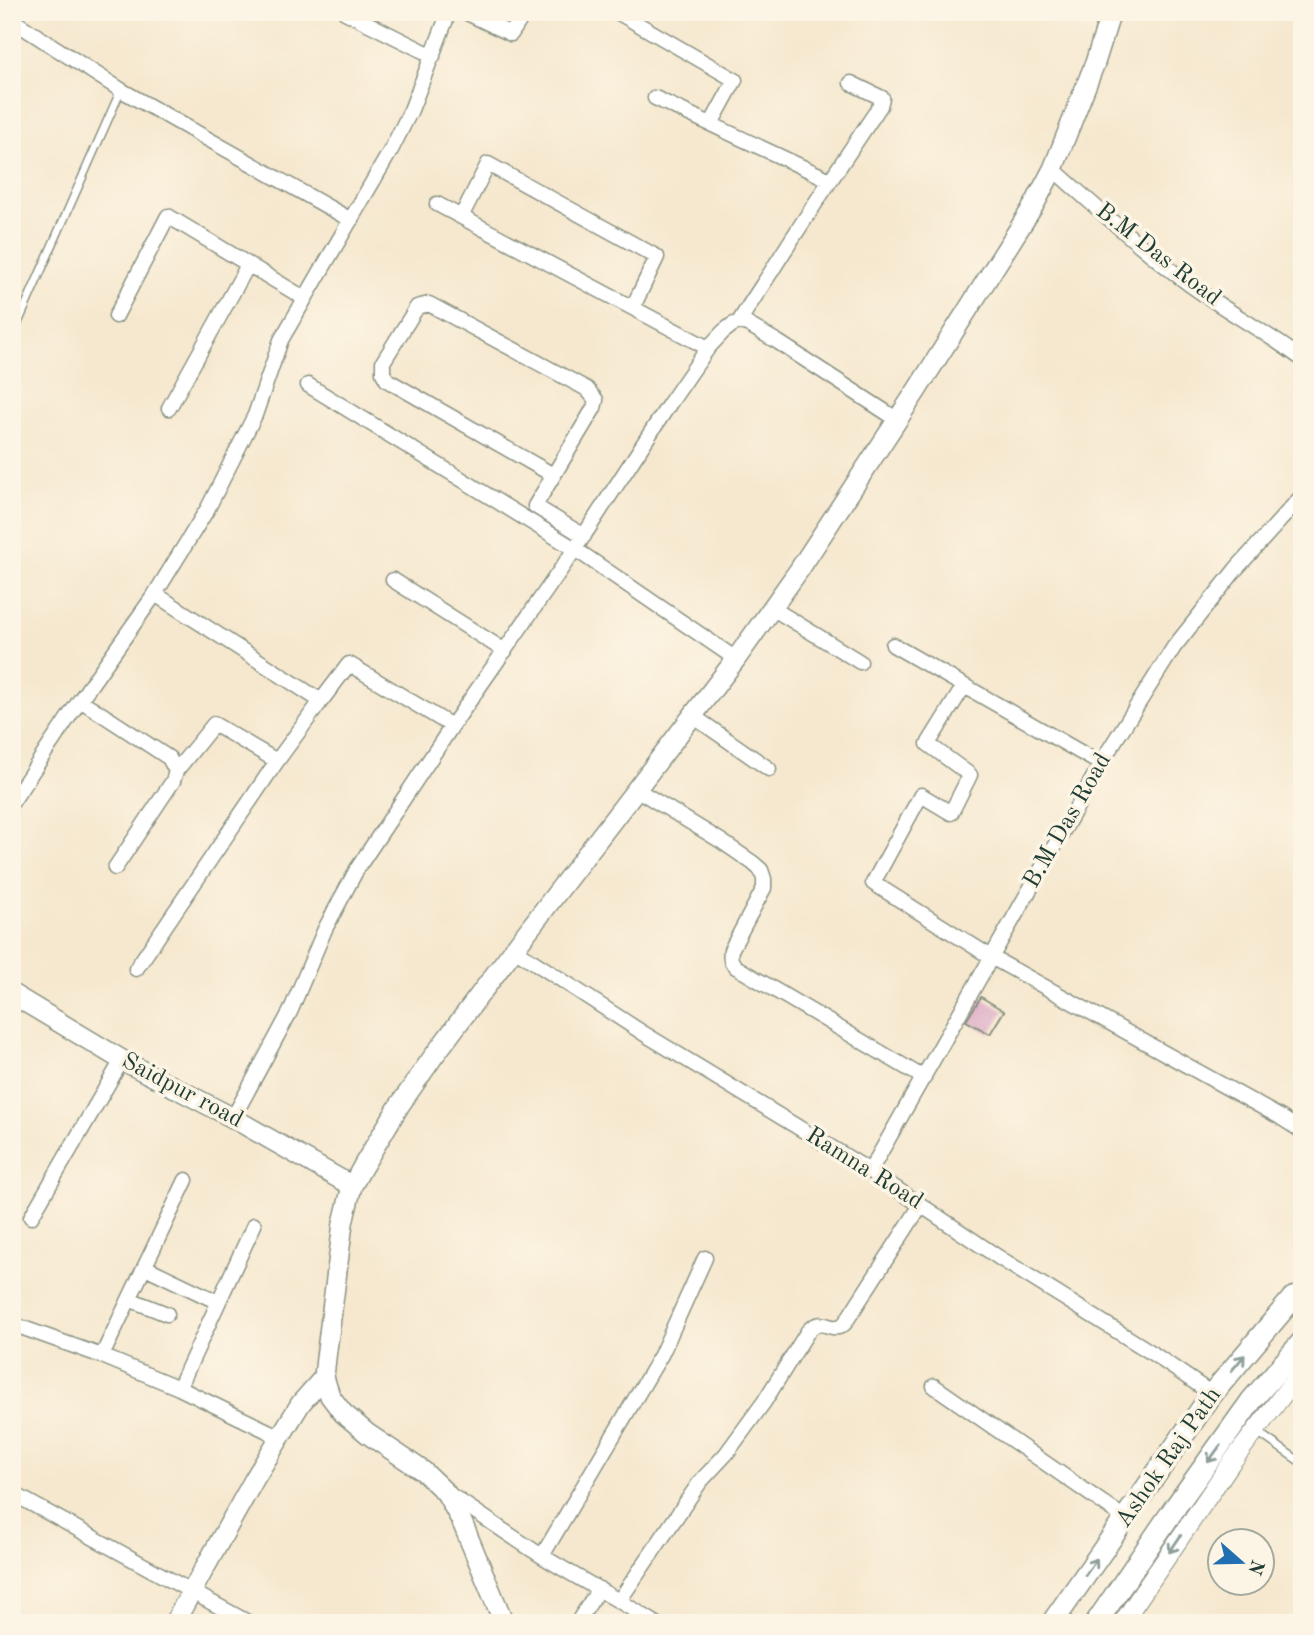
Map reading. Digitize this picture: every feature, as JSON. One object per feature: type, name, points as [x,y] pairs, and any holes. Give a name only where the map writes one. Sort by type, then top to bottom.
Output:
[{"type":"main road","points":[[505,1623],[462,1522],[446,1493],[424,1471],[368,1434],[343,1413],[330,1396],[324,1377],[343,1223],[352,1186],[399,1105],[514,949],[736,659],[898,420],[1034,205],[1053,169],[1095,63],[1111,12]]},
{"type":"main road","name":"Saidpur road","points":[[12,995],[121,1060],[233,1118],[352,1186]]},
{"type":"main road","name":"Ashok Raj Path","points":[[1052,1623],[1212,1394],[1299,1293]]},
{"type":"main road","name":"Ashok Raj Path","points":[[1096,1623],[1252,1400],[1302,1342]]},
{"type":"main road","points":[[174,1623],[280,1437],[301,1403],[324,1377]]},
{"type":"street","points":[[345,12],[433,56]]},
{"type":"street","points":[[12,802],[155,594],[208,508],[255,415],[281,340],[411,110],[449,12]]},
{"type":"street","points":[[465,12],[511,34],[524,12]]},
{"type":"street","points":[[617,12],[736,80],[710,124]]},
{"type":"street","points":[[12,20],[121,90],[351,220]]},
{"type":"street","points":[[233,1118],[290,1012],[325,929],[357,869],[452,726],[580,543],[708,348],[723,332],[739,322],[880,106],[882,98],[851,83]]},
{"type":"street","points":[[655,98],[830,180]]},
{"type":"street","points":[[461,217],[488,164],[657,257],[633,307]]},
{"type":"street","name":"B.M Das Road","points":[[1053,169],[1189,284],[1302,359]]},
{"type":"street","points":[[437,204],[708,348]]},
{"type":"street","points":[[116,316],[169,216],[304,298]]},
{"type":"street","points":[[169,408],[248,265]]},
{"type":"street","points":[[554,475],[387,380],[383,373],[383,362],[417,307],[429,304],[587,390],[596,400],[594,408],[554,475],[535,506],[580,543],[736,659]]},
{"type":"street","points":[[739,322],[778,342],[898,420]]},
{"type":"street","points":[[308,385],[580,543]]},
{"type":"street","name":"B.M Das Road","points":[[870,1171],[1148,686],[1174,647],[1236,569],[1302,496]]},
{"type":"street","points":[[393,580],[505,651]]},
{"type":"street","points":[[155,594],[321,701]]},
{"type":"street","points":[[772,608],[859,662]]},
{"type":"street","points":[[893,645],[1101,764]]},
{"type":"street","points":[[136,969],[277,761],[349,664],[452,726]]},
{"type":"street","points":[[964,685],[928,744],[970,775],[951,813],[921,795],[873,883],[991,957],[1302,1131]]},
{"type":"street","points":[[80,700],[169,758],[176,771]]},
{"type":"street","points":[[693,716],[769,769]]},
{"type":"street","points":[[115,868],[173,781],[176,771],[214,724],[277,761]]},
{"type":"street","points":[[636,789],[721,841],[761,870],[764,888],[731,950],[731,962],[736,967],[924,1077]]},
{"type":"street","name":"Ramna Road","points":[[514,949],[643,1033],[870,1171],[1212,1394]]},
{"type":"street","points":[[31,1217],[121,1060]]},
{"type":"street","points":[[102,1356],[186,1180]]},
{"type":"street","points":[[619,1601],[700,1482],[746,1427],[808,1331],[819,1324],[834,1328],[845,1323],[920,1205]]},
{"type":"street","points":[[179,1388],[254,1225]]},
{"type":"street","points":[[542,1556],[661,1355],[705,1258]]},
{"type":"street","points":[[145,1267],[218,1302]]},
{"type":"street","points":[[129,1299],[167,1314]]},
{"type":"street","points":[[12,1324],[102,1356],[179,1388],[280,1437]]},
{"type":"street","points":[[1122,1623],[1231,1463],[1302,1370]]},
{"type":"street","points":[[934,1386],[1126,1519]]},
{"type":"street","points":[[12,1493],[249,1623]]},
{"type":"street","points":[[446,1493],[542,1556],[655,1623]]},
{"type":"street","points":[[577,1623],[599,1589]]},
{"type":"lane","points":[[14,332],[121,90]]},
{"type":"lane","points":[[1255,1430],[1302,1463]]},
{"type":"building","points":[[981,997],[1004,1011],[990,1034],[966,1021]]}]
